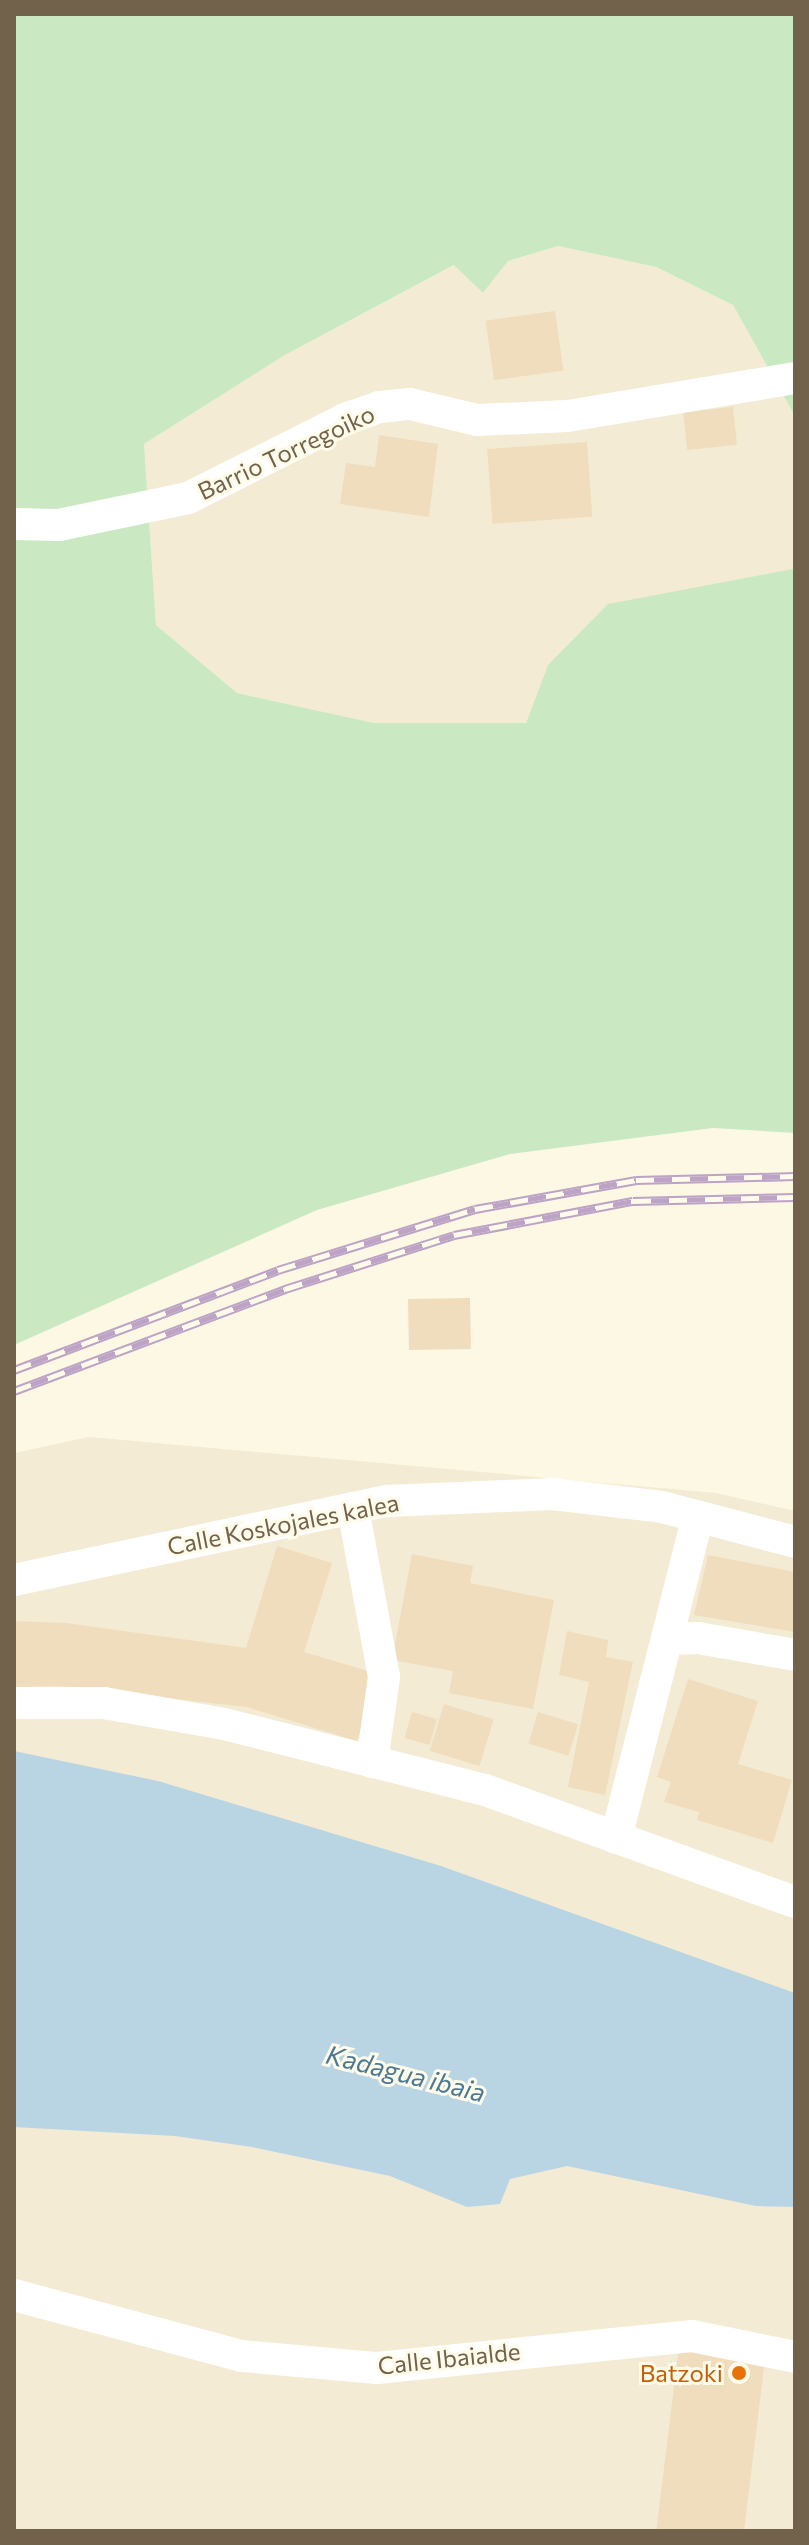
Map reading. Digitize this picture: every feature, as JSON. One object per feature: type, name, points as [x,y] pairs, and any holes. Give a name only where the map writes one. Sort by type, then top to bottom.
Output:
[{"type":"street","name":"Barrio Torregoiko","points":[[14,524],[59,525],[188,498],[345,419],[380,407],[410,404],[477,420],[568,416],[795,378]]},
{"type":"street","name":"Calle Koskojales kalea","points":[[14,1580],[387,1501],[552,1494],[662,1507],[795,1542]]},
{"type":"street","points":[[353,1508],[384,1677],[372,1762]]},
{"type":"street","points":[[616,1838],[698,1517]]},
{"type":"street","points":[[667,1639],[698,1638],[795,1655]]},
{"type":"street","points":[[14,1703],[104,1703],[224,1724],[485,1790],[795,1902]]},
{"type":"street","name":"Calle Ibaialde","points":[[14,2295],[242,2356],[377,2368],[692,2336],[794,2357]]},
{"type":"shaded area","points":[[558,246],[656,267],[733,305],[795,416],[794,569],[548,665],[526,723],[374,723],[237,693],[156,625],[144,444],[285,355],[455,265],[483,293],[508,261]]},
{"type":"shaded area","points":[[89,1437],[716,1493],[795,1511],[795,2531],[14,2531],[14,1453]]},
{"type":"green space","points":[[14,14],[795,14],[795,416],[733,305],[656,267],[558,246],[508,261],[483,293],[454,265],[285,355],[144,444],[156,625],[237,693],[374,723],[526,723],[548,665],[608,604],[793,569],[795,564],[795,1133],[713,1128],[510,1154],[317,1210],[14,1345]]},
{"type":"water","name":"Kadagua ibaia","points":[[14,1751],[158,1781],[441,1866],[795,1993],[795,2207],[756,2206],[567,2166],[510,2179],[500,2204],[467,2207],[390,2176],[252,2147],[175,2136],[14,2127]]},
{"type":"building","points":[[555,311],[563,370],[494,380],[486,321]]},
{"type":"building","points":[[733,407],[737,445],[687,450],[683,412]]},
{"type":"building","points":[[379,435],[438,444],[429,517],[340,504],[346,463],[375,467]]},
{"type":"building","points":[[587,442],[592,517],[492,524],[487,449]]},
{"type":"building","points":[[470,1298],[471,1349],[409,1350],[408,1299]]},
{"type":"building","points":[[277,1546],[332,1563],[304,1652],[378,1674],[357,1741],[247,1707],[59,1686],[14,1687],[14,1621],[66,1623],[246,1648]]},
{"type":"building","points":[[412,1554],[473,1566],[470,1583],[554,1600],[533,1709],[449,1693],[453,1671],[392,1660]]},
{"type":"building","points":[[708,1555],[795,1572],[795,1632],[694,1615]]},
{"type":"building","points":[[567,1631],[608,1640],[606,1657],[633,1662],[605,1795],[568,1787],[589,1682],[559,1675]]},
{"type":"building","points":[[688,1679],[758,1701],[738,1764],[792,1780],[773,1843],[697,1820],[699,1812],[664,1802],[671,1782],[657,1777]]},
{"type":"building","points":[[444,1704],[494,1719],[479,1766],[430,1751]]},
{"type":"building","points":[[412,1712],[437,1719],[430,1745],[405,1738]]},
{"type":"building","points":[[538,1712],[578,1724],[569,1756],[528,1744]]},
{"type":"building","points":[[679,2346],[765,2357],[744,2531],[656,2531]]},
{"type":"railway","points":[[14,1370],[278,1270],[475,1209],[636,1180],[795,1176]]},
{"type":"railway","points":[[14,1391],[285,1289],[454,1235],[633,1201],[795,1197]]},
{"type":"place","name":"Batzoki","points":[[739,2373]]}]
